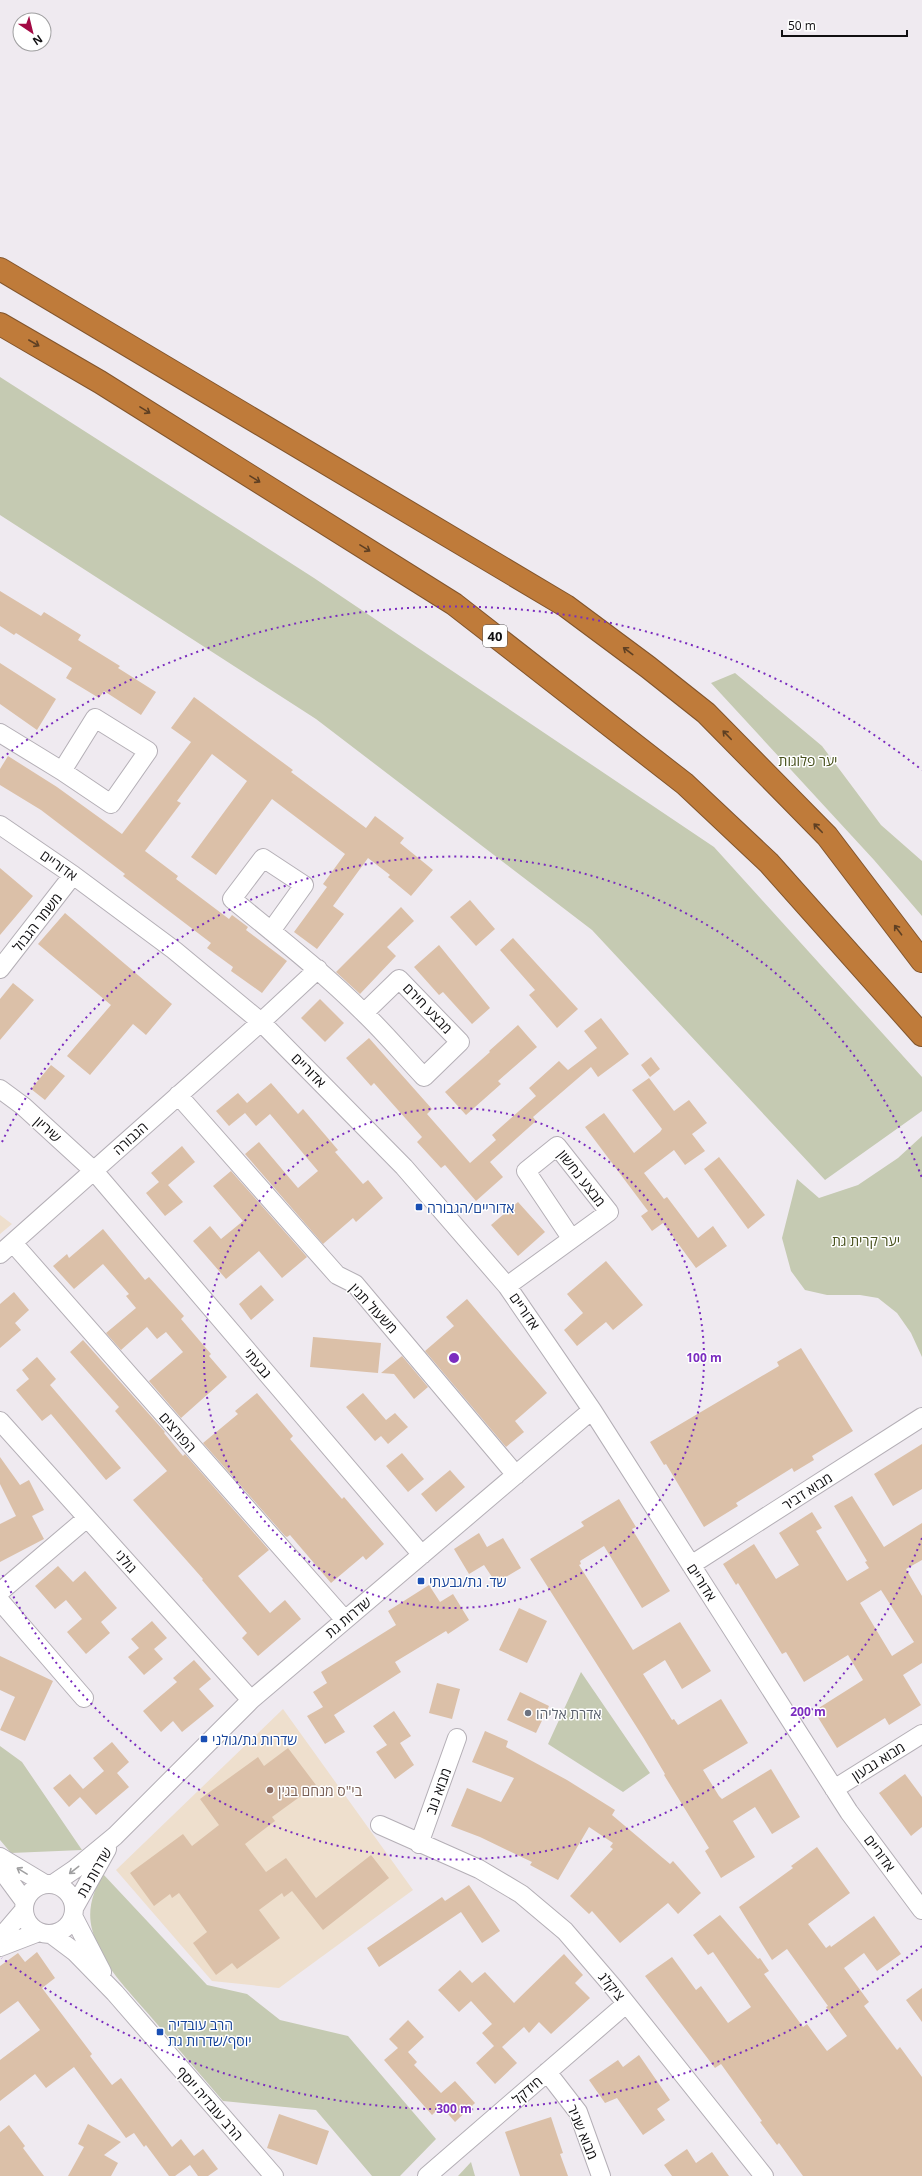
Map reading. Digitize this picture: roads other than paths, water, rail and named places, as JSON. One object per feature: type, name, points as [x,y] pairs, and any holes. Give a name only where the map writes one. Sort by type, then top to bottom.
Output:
[{"type":"highway","points":[[0,269],[566,606],[648,667],[706,713],[827,836],[922,961]]},
{"type":"highway","name":"40","points":[[0,324],[100,382],[454,604],[685,784],[769,863],[922,1035]]},
{"type":"street","points":[[0,733],[62,771],[110,804],[148,751],[95,718],[62,771]]},
{"type":"street","name":"אדוריים","points":[[0,825],[73,875],[174,950],[261,1022],[404,1167],[507,1286],[592,1410],[834,1789],[922,1910]]},
{"type":"street","name":"משמר הגבול","points":[[0,969],[73,875]]},
{"type":"street","name":"מבצע חירם","points":[[271,931],[318,970],[364,1013],[424,1078],[460,1042],[399,979],[364,1013]]},
{"type":"street","name":"הגבורה","points":[[6,1248],[318,970]]},
{"type":"street","name":"שיריון","points":[[0,1089],[22,1106],[94,1171]]},
{"type":"street","name":"משעול תנין","points":[[178,1095],[337,1275],[355,1284],[516,1475]]},
{"type":"street","name":"מבצע נחשון","points":[[507,1286],[571,1238],[609,1212],[557,1146],[526,1171],[571,1238]]},
{"type":"street","name":"גבעתי","points":[[94,1171],[422,1555]]},
{"type":"street","name":"הפורצים","points":[[6,1248],[345,1620]]},
{"type":"street","name":"שדרות גת","points":[[49,1884],[75,1869],[115,1836],[251,1700],[592,1410]]},
{"type":"street","name":"מבוא דביר","points":[[691,1565],[922,1417]]},
{"type":"street","name":"גולני","points":[[0,1421],[251,1700]]},
{"type":"street","points":[[0,1592],[87,1518]]},
{"type":"street","points":[[0,1602],[84,1698]]},
{"type":"street","name":"מבוא גבעון","points":[[834,1789],[922,1734]]},
{"type":"street","name":"מבוא נוב","points":[[419,1844],[457,1738]]},
{"type":"street","name":"ציקלג","points":[[380,1825],[479,1870],[521,1894],[565,1932],[626,2004],[764,2176]]},
{"type":"street","name":"שדרות גת","points":[[74,1912],[115,1836]]},
{"type":"street","points":[[0,1857],[49,1884],[61,1887],[68,1892],[74,1912],[66,1928],[0,1947]]},
{"type":"street","points":[[0,1868],[24,1906],[28,1924],[45,1933]]},
{"type":"street","points":[[0,1938],[24,1906],[32,1890],[49,1884]]},
{"type":"street","name":"הרב עובדיה יוסף","points":[[74,1912],[115,1993]]},
{"type":"street","name":"הרב עובדיה יוסף","points":[[45,1933],[75,1952],[115,1993],[274,2176]]},
{"type":"street","name":"חידקל","points":[[427,2176],[626,2004]]},
{"type":"street","name":"מבוא שניר","points":[[547,2072],[578,2112],[601,2176]]},
{"type":"place","name":"אדוריים/הגבורה","points":[[419,1207]]},
{"type":"place","name":"שד. גת/גבעתי","points":[[421,1581]]},
{"type":"place","name":"אדרת אליהו","points":[[528,1713]]},
{"type":"place","name":"שדרות גת/גולני","points":[[204,1739]]},
{"type":"place","name":"בי\"ס מנחם בגין","points":[[270,1790]]},
{"type":"place","name":"הרב עובדיה יוסף/שדרות גת","points":[[160,2032]]},
{"type":"park label","name":"יער פלוגות","points":[[808,760]]},
{"type":"park label","name":"יער קרית גת","points":[[866,1240]]}]
